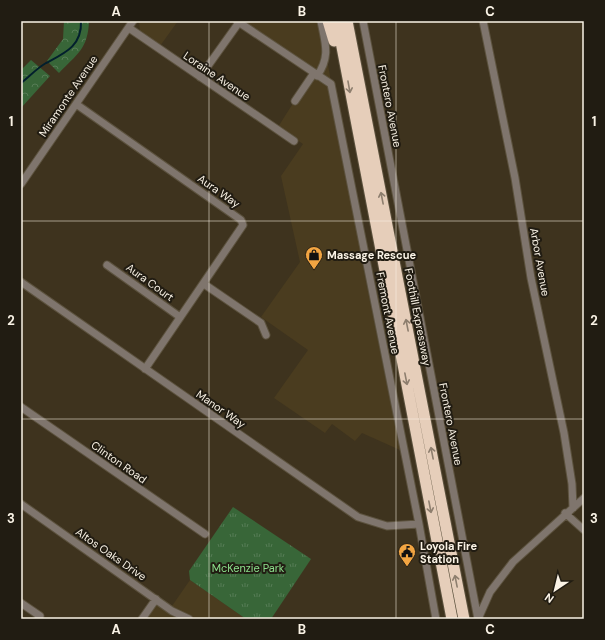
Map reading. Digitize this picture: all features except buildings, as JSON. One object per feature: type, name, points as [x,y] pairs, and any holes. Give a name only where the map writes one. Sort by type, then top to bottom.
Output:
[{"type":"highway","points":[[328,21],[338,54],[345,64]]},
{"type":"highway","points":[[337,21],[452,619]]},
{"type":"highway","name":"Foothill Expressway","points":[[347,21],[464,619]]},
{"type":"highway","points":[[352,49],[354,21]]},
{"type":"street","name":"Miramonte Avenue","points":[[21,184],[133,21]]},
{"type":"street","points":[[295,101],[324,66],[327,55],[321,21]]},
{"type":"street","name":"Frontero Avenue","points":[[363,21],[478,619]]},
{"type":"street","name":"Arbor Avenue","points":[[483,21],[515,178],[531,278],[564,433],[572,484],[573,508]]},
{"type":"street","points":[[200,77],[239,22]]},
{"type":"street","name":"Fremont Avenue","points":[[239,22],[315,75],[331,84],[419,524],[436,619]]},
{"type":"street","name":"Loraine Avenue","points":[[128,28],[294,141]]},
{"type":"street","name":"Aura Way","points":[[76,104],[241,220],[243,225],[145,369]]},
{"type":"street","name":"Aura Court","points":[[107,265],[180,317]]},
{"type":"street","name":"Manor Way","points":[[21,282],[358,517],[387,526],[419,524]]},
{"type":"street","points":[[204,284],[261,323],[266,335]]},
{"type":"street","name":"Clinton Road","points":[[21,407],[205,534]]},
{"type":"street","points":[[478,619],[490,592],[505,572],[530,545],[584,498]]},
{"type":"street","name":"Altos Oaks Drive","points":[[21,504],[172,611],[189,619]]},
{"type":"street","points":[[565,513],[584,530]]},
{"type":"street","points":[[142,619],[156,599]]},
{"type":"street","points":[[21,603],[39,618]]},
{"type":"shaded area","points":[[139,21],[178,21],[160,46],[140,31]]},
{"type":"shaded area","points":[[235,21],[319,21],[364,272],[400,450],[362,433],[355,441],[332,424],[325,433],[274,398],[308,350],[261,317],[300,262],[281,176],[303,144],[278,127],[311,75]]},
{"type":"shaded area","points":[[190,580],[246,619],[144,619],[157,596],[172,606]]},
{"type":"green space","points":[[64,21],[89,21],[84,45],[76,56],[59,73],[47,61],[63,39]]},
{"type":"green space","points":[[31,60],[50,76],[21,108],[21,70]]},
{"type":"green space","name":"McKenzie Park","points":[[233,507],[311,559],[271,619],[246,619],[190,580],[189,571]]},
{"type":"waterway","points":[[21,83],[43,65],[71,48],[79,37],[81,21]]},
{"type":"place","name":"Massage Rescue","points":[[314,270]]},
{"type":"place","name":"Loyola Fire Station","points":[[407,567]]}]
